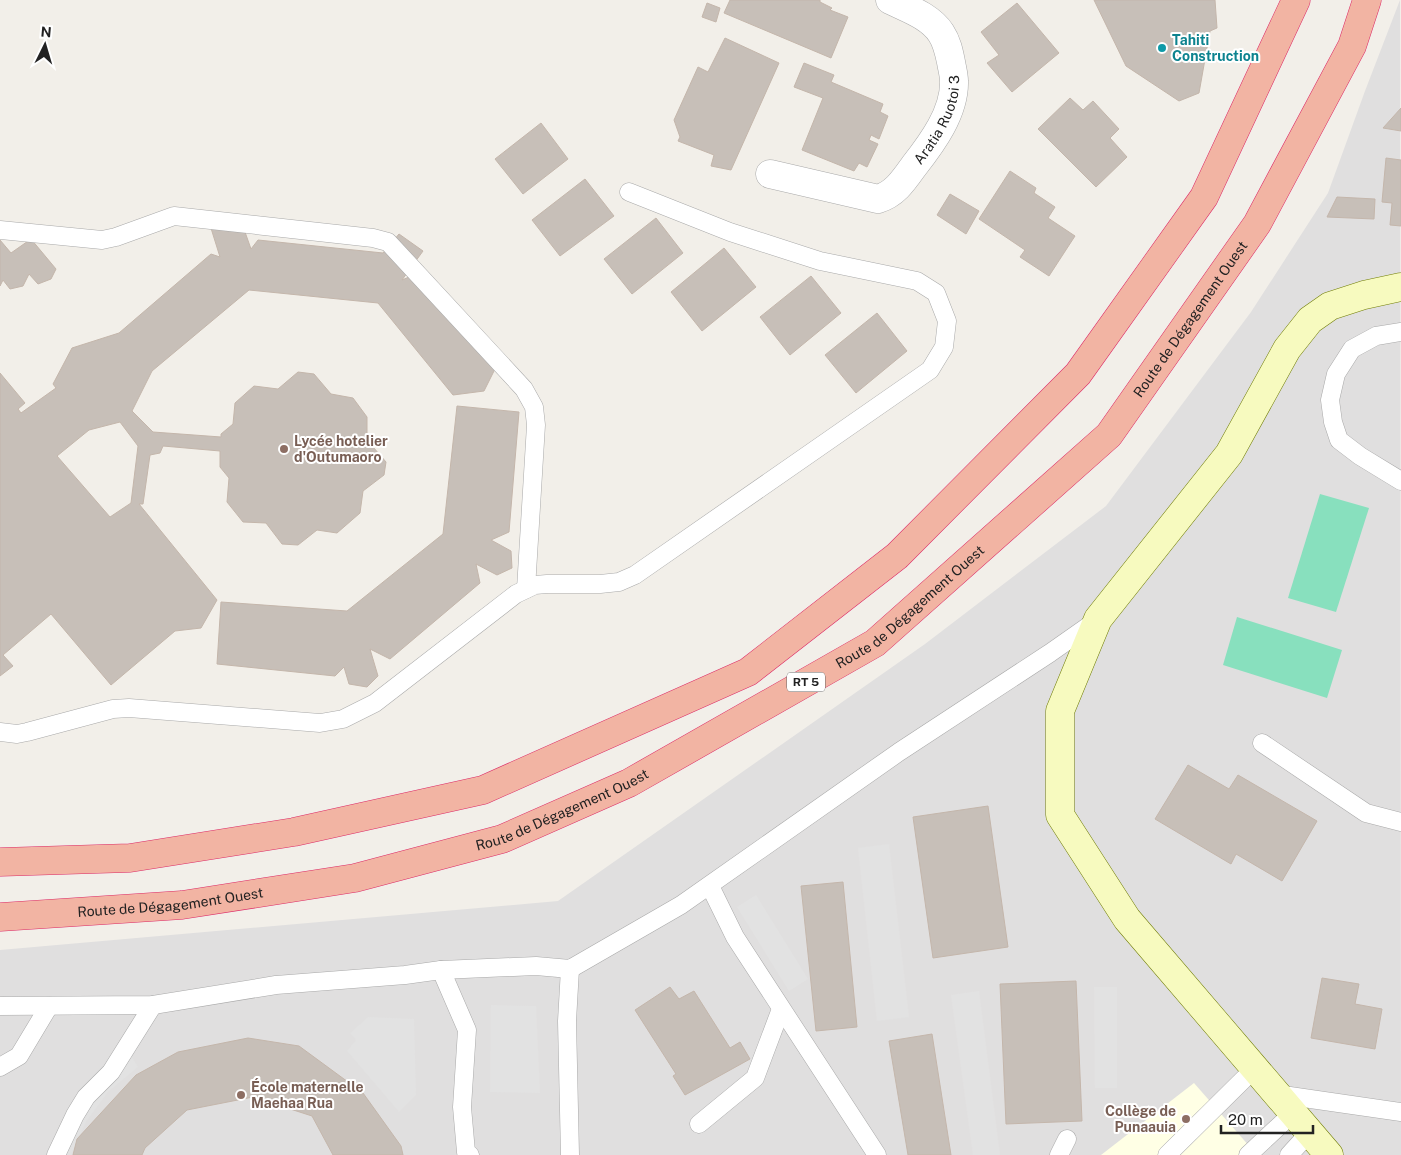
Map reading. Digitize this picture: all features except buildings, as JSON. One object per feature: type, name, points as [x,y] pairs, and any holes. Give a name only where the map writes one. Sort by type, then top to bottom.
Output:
[{"type":"highway","name":"Route de Dégagement Ouest","points":[[0,916],[182,905],[355,878],[502,839],[629,783],[875,643],[1110,435],[1257,224],[1352,46],[1367,0]]},
{"type":"highway","points":[[0,862],[130,858],[294,832],[483,790],[748,672],[897,556],[1078,374],[1204,197],[1294,5]]},
{"type":"main road","points":[[1328,1155],[1127,919],[1059,812],[1060,711],[1098,619],[1229,454],[1288,349],[1310,320],[1330,306],[1364,295],[1401,287]]},
{"type":"street","name":"Aratia Ruotoi 3","points":[[770,174],[878,199],[888,196],[899,186],[932,144],[951,102],[954,81],[949,49],[942,34],[933,23],[890,0]]},
{"type":"lane","points":[[0,732],[17,734],[113,709],[129,708],[320,723],[343,719],[375,703],[516,594],[526,589],[535,585],[547,584],[619,582],[634,575],[930,370],[944,347],[947,321],[939,300],[936,293],[917,281],[820,261],[730,232],[629,192]]},
{"type":"lane","points":[[0,230],[102,240],[116,237],[174,216],[373,238],[388,242],[524,389],[534,407],[536,425],[526,589]]},
{"type":"lane","points":[[1401,332],[1376,336],[1352,349],[1336,374],[1330,400],[1333,422],[1339,440],[1360,456],[1401,481]]},
{"type":"lane","points":[[0,1006],[153,1005],[276,985],[405,976],[441,970],[536,966],[570,970],[710,886],[899,752],[1050,653],[1098,619]]},
{"type":"lane","points":[[1262,743],[1366,813],[1401,822]]},
{"type":"lane","points":[[710,886],[735,938],[877,1155]]},
{"type":"lane","points":[[441,970],[467,1030],[462,1107],[466,1152],[470,1155]]},
{"type":"lane","points":[[570,970],[567,1021],[570,1155]]},
{"type":"lane","points":[[56,1155],[75,1115],[86,1097],[111,1072],[153,1005]]},
{"type":"lane","points":[[0,1068],[19,1056],[49,1006]]},
{"type":"lane","points":[[699,1124],[755,1078],[781,1009]]},
{"type":"lane","points":[[1167,1155],[1254,1068]]},
{"type":"lane","points":[[1248,1155],[1293,1113],[1401,1112]]},
{"type":"lane","points":[[1289,1155],[1293,1113]]},
{"type":"shaded area","points":[[1400,0],[1401,1155],[0,1155],[0,950],[558,901],[925,644],[1106,506],[1251,312],[1328,193]]},
{"type":"shaded area","points":[[889,844],[909,1017],[877,1021],[858,848]]},
{"type":"shaded area","points":[[756,895],[808,979],[789,991],[737,907]]},
{"type":"shaded area","points":[[1094,987],[1117,987],[1117,1088],[1095,1088]]},
{"type":"shaded area","points":[[979,991],[1000,1155],[973,1155],[951,995]]},
{"type":"shaded area","points":[[491,1005],[536,1006],[540,1093],[490,1092]]},
{"type":"shaded area","points":[[368,1017],[414,1019],[416,1095],[399,1112],[347,1051],[356,1040],[350,1033]]},
{"type":"shaded area","points":[[129,1052],[138,1067],[108,1092],[86,1122],[71,1155],[60,1155],[68,1119]]},
{"type":"shaded area","name":"Collège de Punaauia","points":[[1194,1083],[1257,1155],[1101,1155]]},
{"type":"green space","points":[[1320,494],[1369,508],[1336,612],[1288,598]]},
{"type":"green space","points":[[1237,617],[1342,650],[1327,698],[1223,665]]},
{"type":"place","name":"Tahiti Construction","points":[[1162,48]]},
{"type":"place","name":"Lycée hotelier d'Outumaoro","points":[[284,449]]},
{"type":"place","name":"École maternelle Maehaa Rua","points":[[241,1095]]},
{"type":"place","name":"Collège de Punaauia","points":[[1186,1119]]}]
